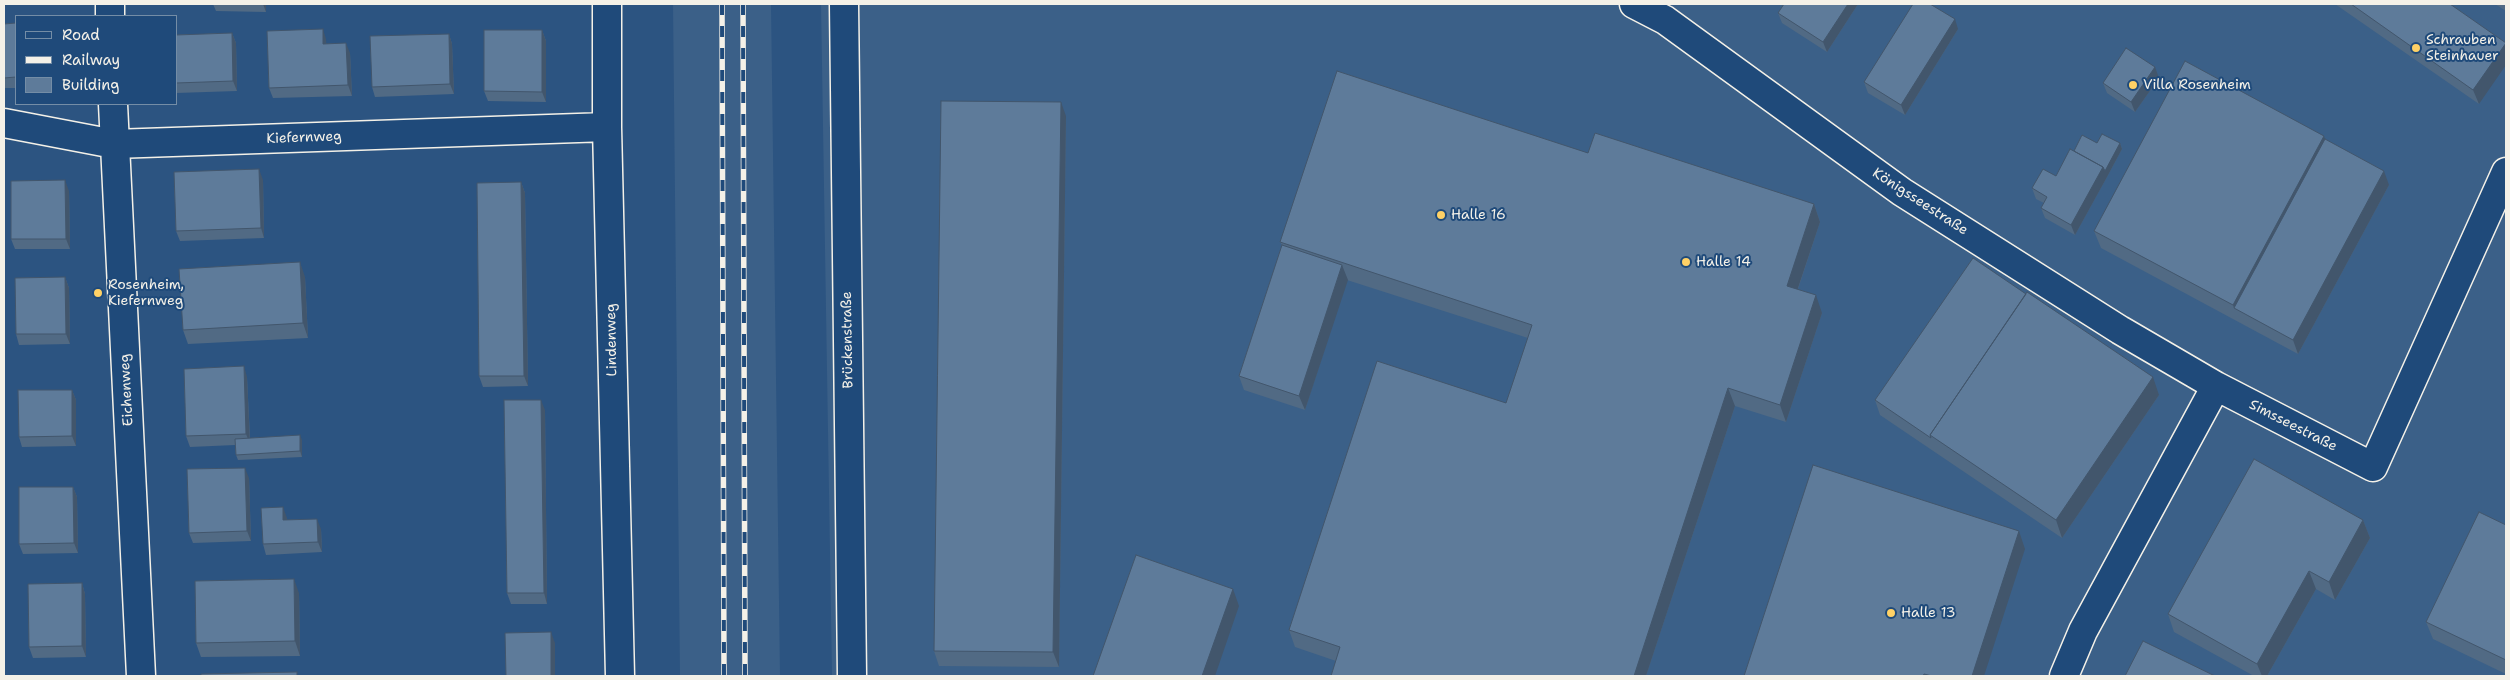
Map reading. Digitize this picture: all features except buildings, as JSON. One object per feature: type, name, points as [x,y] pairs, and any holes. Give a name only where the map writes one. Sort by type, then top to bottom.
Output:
[{"type":"street","name":"Lindenweg","points":[[608,4],[606,127],[620,676]]},
{"type":"street","name":"Brückenstraße","points":[[844,4],[852,676]]},
{"type":"street","name":"Königsseestraße","points":[[1634,4],[1665,20],[1902,192],[2120,330],[2216,386]]},
{"type":"street","name":"Eichenweg","points":[[113,105],[142,676]]},
{"type":"street","name":"Kiefernweg","points":[[4,123],[114,144],[606,127]]},
{"type":"street","name":"Simsseestraße","points":[[2216,386],[2373,466],[2506,172]]},
{"type":"street","points":[[2064,676],[2083,631],[2216,386]]},
{"type":"shaded area","points":[[673,4],[771,4],[780,676],[680,676]]},
{"type":"shaded area","points":[[821,4],[2506,4],[2506,676],[832,676]]},
{"type":"railway","points":[[722,4],[724,676]]},
{"type":"railway","points":[[743,4],[745,676]]},
{"type":"place","name":"Schrauben Steinhauer","points":[[2416,48]]},
{"type":"place","name":"Villa Rosenheim","points":[[2133,85]]},
{"type":"place","name":"Halle 16","points":[[1441,215]]},
{"type":"place","name":"Halle 14","points":[[1686,262]]},
{"type":"place","name":"Rosenheim, Kiefernweg","points":[[98,293]]},
{"type":"place","name":"Halle 13","points":[[1891,613]]}]
